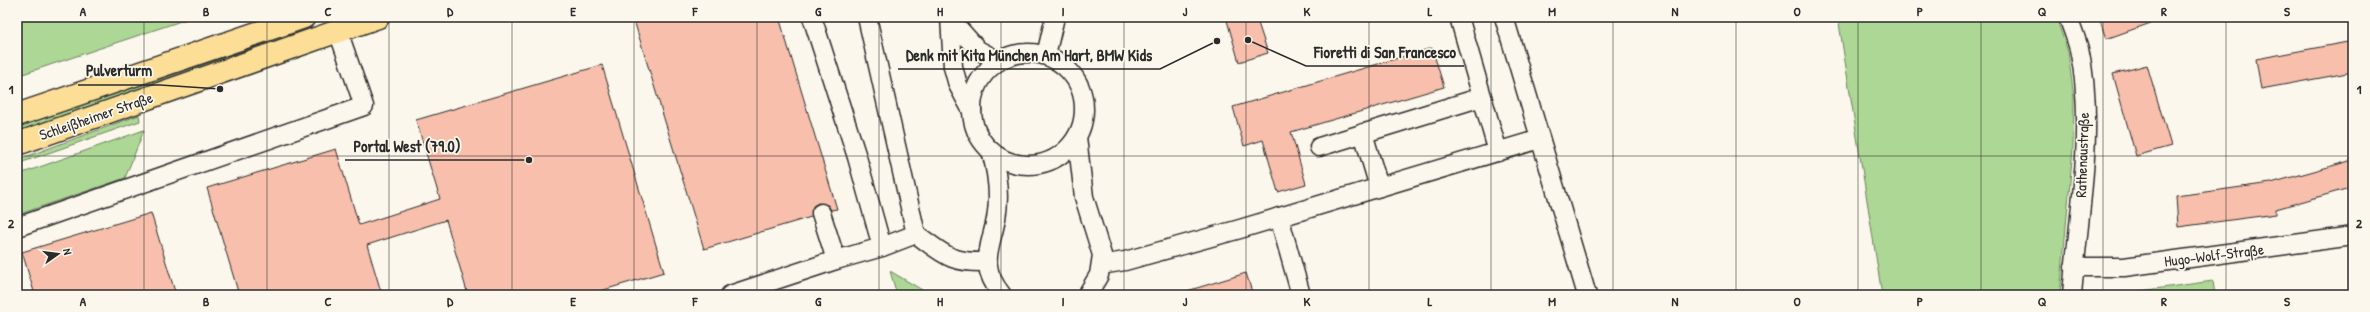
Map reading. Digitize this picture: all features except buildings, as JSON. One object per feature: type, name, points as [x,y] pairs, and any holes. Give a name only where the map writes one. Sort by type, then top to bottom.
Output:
[{"type":"main road","name":"Schleißheimer Straße","points":[[17,115],[304,17]]},
{"type":"main road","name":"Schleißheimer Straße","points":[[17,144],[378,17]]},
{"type":"street","points":[[812,17],[857,157],[882,247]]},
{"type":"street","points":[[867,17],[916,234],[950,258],[969,263],[987,262]]},
{"type":"street","points":[[1046,55],[1055,17]]},
{"type":"street","points":[[1459,17],[1498,152]]},
{"type":"street","points":[[1504,17],[1587,295]]},
{"type":"street","name":"Rathenaustraße","points":[[2068,17],[2078,48],[2082,68],[2085,119],[2083,173],[2072,295]]},
{"type":"street","points":[[950,18],[978,50],[999,61]]},
{"type":"street","points":[[950,18],[953,67],[958,85],[972,111],[978,136],[991,151],[1012,163],[1037,165],[1062,154],[1077,137]]},
{"type":"street","points":[[17,227],[364,106],[338,31]]},
{"type":"street","points":[[972,111],[973,96],[978,82],[987,70],[999,61],[1024,53],[1046,55],[1065,66],[1078,84],[1084,111],[1077,137],[1080,179],[1102,255],[1101,265],[1091,293]]},
{"type":"street","points":[[1319,147],[1482,98]]},
{"type":"street","points":[[1363,134],[1379,187]]},
{"type":"street","points":[[1101,265],[1126,262],[1540,139]]},
{"type":"street","points":[[991,151],[995,165],[998,200],[996,219],[990,239],[987,262],[994,285],[1002,295]]},
{"type":"street","points":[[821,213],[836,260]]},
{"type":"street","points":[[1280,217],[1300,295]]},
{"type":"street","points":[[730,295],[836,260],[882,247],[916,234]]},
{"type":"street","name":"Hugo-Wolf-Straße","points":[[2074,267],[2124,267],[2353,236]]},
{"type":"green space","points":[[17,17],[193,17],[17,76]]},
{"type":"green space","points":[[1838,17],[2056,17],[2068,52],[2074,98],[2073,148],[2060,295],[1882,295]]},
{"type":"green space","points":[[267,37],[269,42],[160,80],[17,139],[17,124]]},
{"type":"green space","points":[[139,115],[140,121],[17,164],[17,160]]},
{"type":"green space","points":[[144,130],[125,178],[17,215],[17,175]]},
{"type":"green space","points":[[890,271],[929,294],[934,295],[897,295]]},
{"type":"green space","points":[[2213,281],[2215,295],[2110,295]]},
{"type":"place","name":"Fioretti di San Francesco","points":[[1248,40]]},
{"type":"place","name":"Denk mit Kita München Am Hart, BMW Kids","points":[[1217,41]]},
{"type":"place","name":"Pulverturm","points":[[220,89]]},
{"type":"place","name":"Portal West (79.0)","points":[[529,160]]}]
